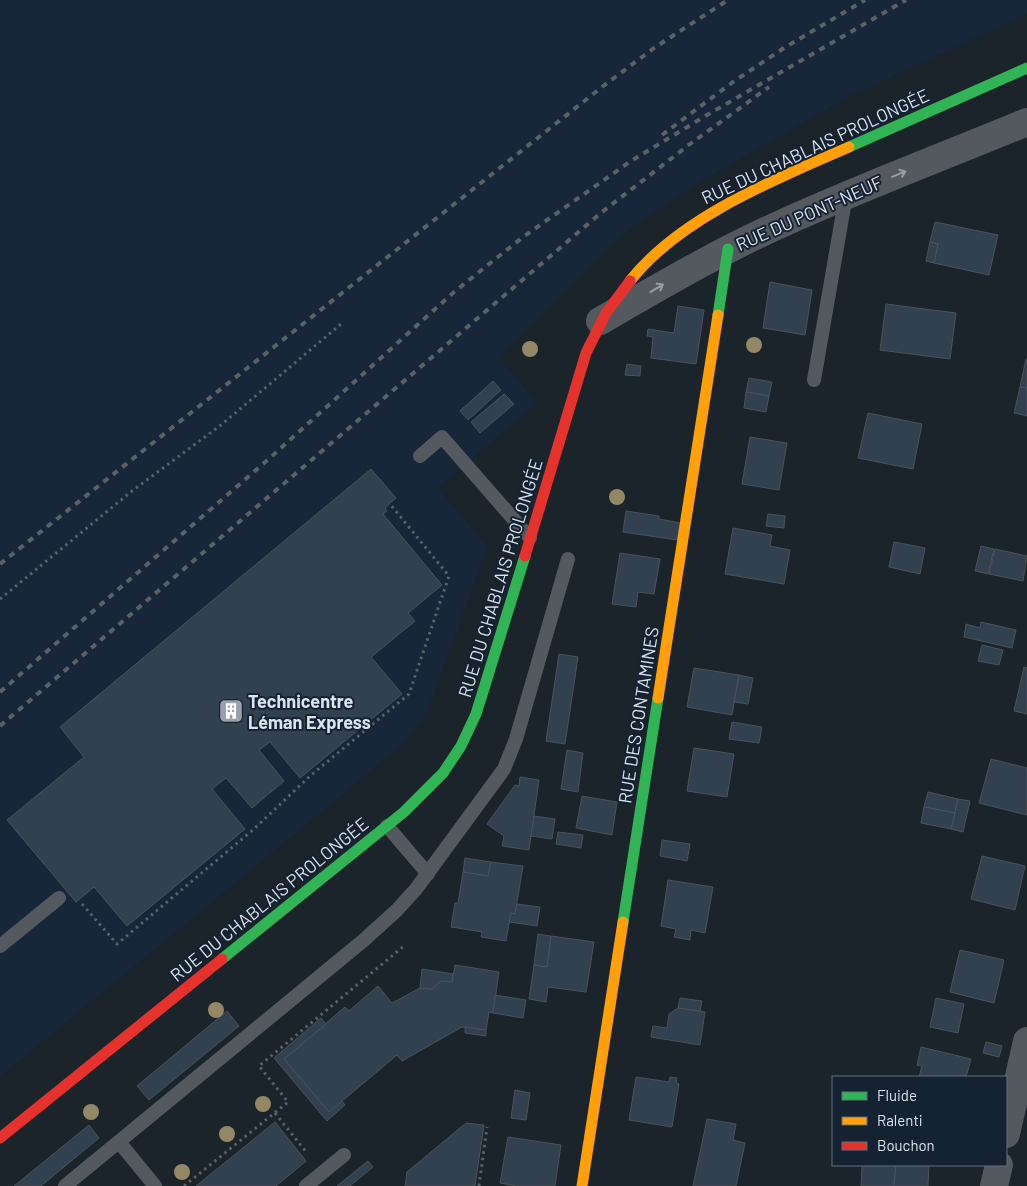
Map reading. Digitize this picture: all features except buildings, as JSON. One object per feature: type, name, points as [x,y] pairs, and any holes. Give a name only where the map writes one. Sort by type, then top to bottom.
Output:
[{"type":"street","name":"RUE DU CHABLAIS PROLONGÉE","points":[[0,1138],[387,826],[418,800],[444,774],[453,762],[468,734],[483,695],[586,353],[600,321],[616,297],[637,272],[662,249],[703,218],[764,185],[1027,68]]},
{"type":"street","name":"RUE DU PONT-NEUF","points":[[600,321],[672,279],[780,224],[846,195],[1027,122]]},
{"type":"street","name":"RUE DES CONTAMINES","points":[[582,1186],[728,249]]},
{"type":"street","points":[[1007,1130],[1027,1041]]},
{"type":"street","points":[[994,1186],[999,1166]]},
{"type":"lane","points":[[814,380],[846,195]]},
{"type":"lane","points":[[420,456],[442,437],[530,538]]},
{"type":"lane","points":[[65,1186],[364,940],[407,900],[428,874],[504,769],[516,740],[568,559]]},
{"type":"lane","points":[[387,826],[428,874]]},
{"type":"lane","points":[[0,946],[59,898]]},
{"type":"lane","points":[[118,1142],[155,1186]]},
{"type":"lane","points":[[306,1186],[344,1155]]},
{"type":"path","points":[[0,599],[132,491],[221,425],[341,324]]},
{"type":"path","points":[[79,900],[117,944],[254,830],[310,776],[409,694],[449,576],[390,504]]},
{"type":"path","points":[[184,1186],[288,1102],[259,1066],[404,946]]},
{"type":"path","points":[[275,1113],[323,1172]]},
{"type":"path","points":[[479,1186],[487,1127]]},
{"type":"shaded area","points":[[0,0],[1027,0],[1027,14],[846,98],[690,188],[618,238],[499,357],[538,403],[438,488],[488,546],[425,718],[400,746],[363,778],[0,1077]]},
{"type":"railway","points":[[0,564],[602,87],[654,48],[728,0]]},
{"type":"railway","points":[[662,135],[733,82],[784,48],[865,0]]},
{"type":"railway","points":[[0,692],[271,457],[454,292],[523,237],[631,161],[906,0]]},
{"type":"railway","points":[[0,726],[602,212],[690,144],[769,87]]},
{"type":"traffic: fast","points":[[849,147],[1027,68]]},
{"type":"traffic: fast","points":[[718,315],[728,249]]},
{"type":"traffic: fast","points":[[222,959],[404,812],[443,773],[461,746],[476,714],[525,556]]},
{"type":"traffic: fast","points":[[623,922],[658,698]]},
{"type":"traffic: slow","points":[[630,281],[651,258],[702,219],[791,172],[849,147]]},
{"type":"traffic: slow","points":[[658,698],[718,315]]},
{"type":"traffic: slow","points":[[582,1186],[623,922]]},
{"type":"traffic: jam","points":[[525,556],[586,353],[606,313],[630,281]]},
{"type":"traffic: jam","points":[[0,1138],[222,959]]},
{"type":"place","name":"Technicentre Léman Express","points":[[231,711]]}]
